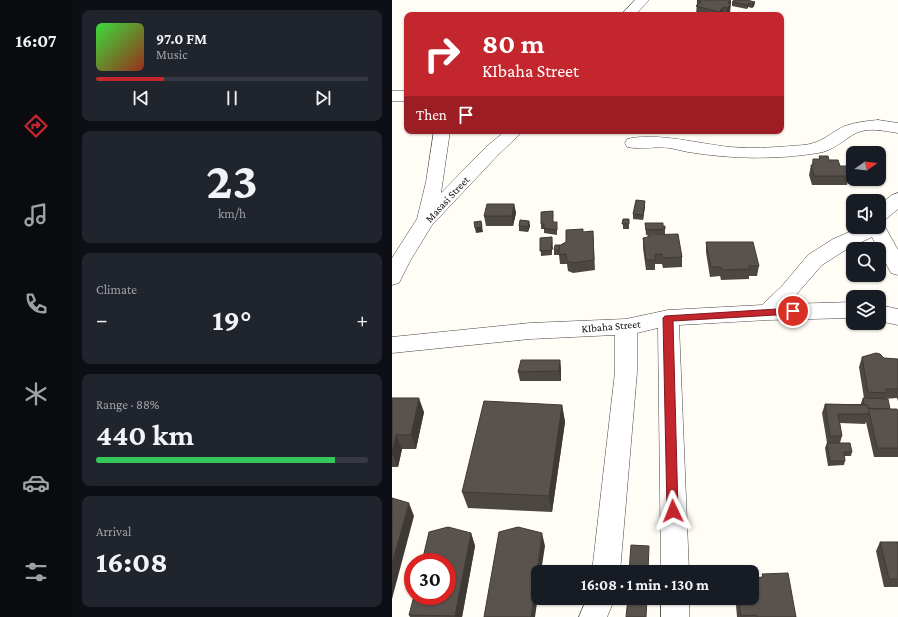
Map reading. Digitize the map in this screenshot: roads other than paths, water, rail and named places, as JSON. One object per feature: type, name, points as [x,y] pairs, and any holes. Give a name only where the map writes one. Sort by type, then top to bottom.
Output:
[{"type":"street","points":[[631,12],[642,0]]},
{"type":"street","points":[[392,96],[404,96]]},
{"type":"street","points":[[633,143],[669,143],[687,147],[731,152],[762,153],[820,148],[850,130],[862,126],[878,125],[898,128]]},
{"type":"street","points":[[426,221],[435,182],[442,134]]},
{"type":"street","name":"Masasi Street","points":[[392,278],[400,261],[426,221],[492,151],[512,134]]},
{"type":"street","points":[[886,209],[898,199]]},
{"type":"street","points":[[767,312],[789,291],[815,260],[834,247],[861,234]]},
{"type":"street","points":[[880,234],[898,268]]},
{"type":"street","name":"KIbaha Street","points":[[392,345],[530,331],[626,327],[668,318],[767,312],[846,310]]},
{"type":"street","points":[[886,314],[898,317]]},
{"type":"street","points":[[668,318],[675,565]]},
{"type":"street","points":[[607,565],[626,372],[626,327]]},
{"type":"street","points":[[593,617],[598,605]]},
{"type":"street","points":[[675,605],[675,617]]}]
